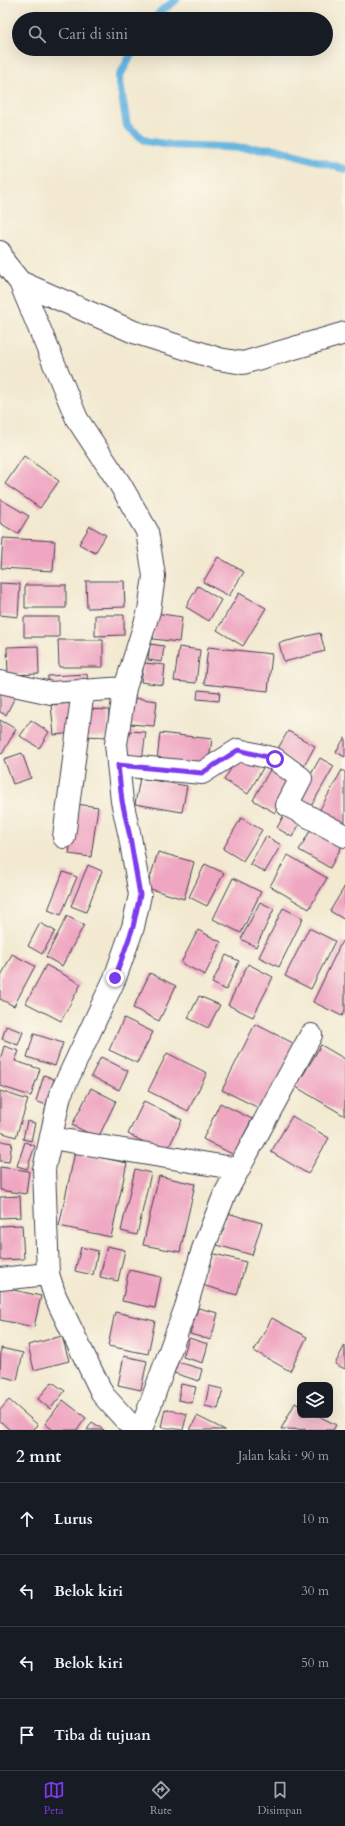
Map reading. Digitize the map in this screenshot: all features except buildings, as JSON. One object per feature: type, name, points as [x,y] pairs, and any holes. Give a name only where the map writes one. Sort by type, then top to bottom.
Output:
[{"type":"street","points":[[0,252],[4,262],[20,282],[77,419],[120,484],[147,531],[154,576],[149,611],[125,688],[116,744],[122,801],[140,895],[133,927],[115,978],[60,1095],[44,1169],[48,1274],[55,1296],[103,1396],[135,1430]]},
{"type":"street","points":[[20,282],[134,332],[218,359],[243,363],[345,333]]},
{"type":"street","points":[[0,682],[51,692],[125,688]]},
{"type":"street","points":[[64,837],[83,690]]},
{"type":"street","points":[[118,765],[202,773],[238,750],[275,759],[301,778],[287,805],[345,836]]},
{"type":"street","points":[[142,1430],[186,1307],[203,1249],[224,1196],[311,1035]]},
{"type":"street","points":[[51,1138],[239,1169]]},
{"type":"street","points":[[0,1279],[48,1274]]},
{"type":"waterway","points":[[160,12],[176,0]]},
{"type":"waterway","points":[[130,56],[119,77],[127,126],[146,141],[170,145],[276,149],[345,169]]},
{"type":"route","points":[[115,978],[133,927],[140,895],[122,801],[118,765],[202,773],[238,750],[275,759]]}]
